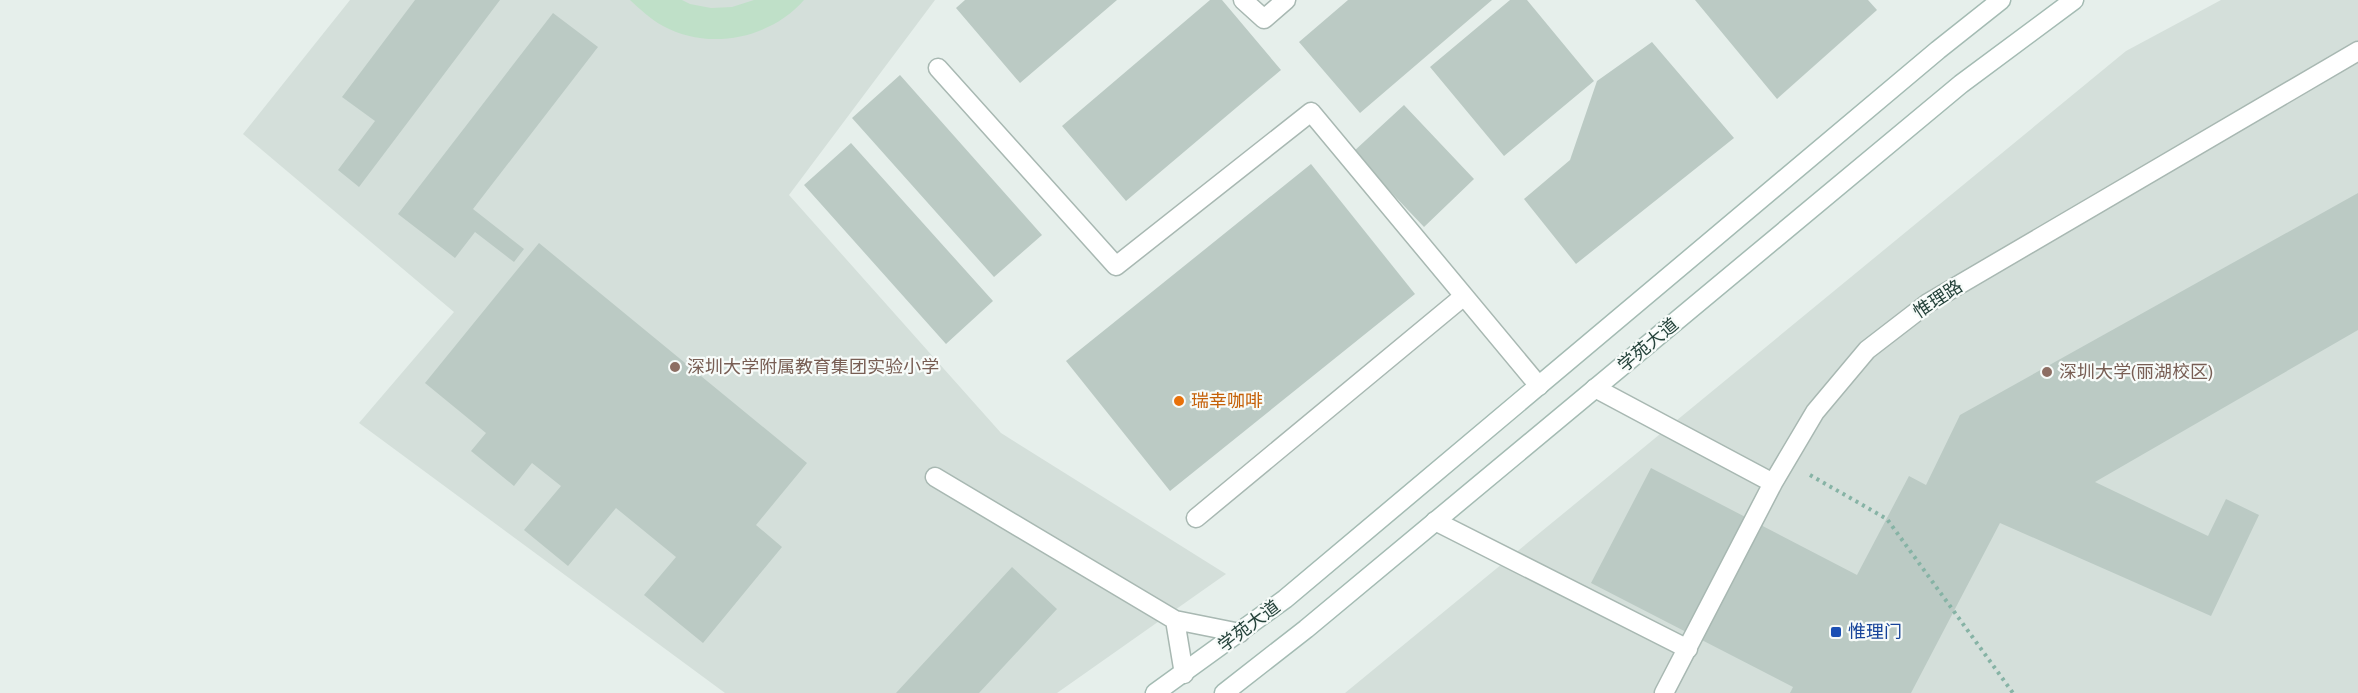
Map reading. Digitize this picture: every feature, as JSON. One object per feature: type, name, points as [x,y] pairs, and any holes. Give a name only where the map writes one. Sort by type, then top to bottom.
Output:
[{"type":"main road","points":[[1243,0],[1264,19],[1286,0]]},
{"type":"main road","name":"学苑大道","points":[[1155,693],[1285,599],[1938,50],[2001,0]]},
{"type":"main road","name":"学苑大道","points":[[1224,693],[1306,629],[1961,84],[2074,0]]},
{"type":"main road","name":"惟理路","points":[[1664,693],[1773,483],[1815,412],[1867,350],[1928,303],[2358,51]]},
{"type":"main road","points":[[938,68],[1116,266],[1311,112],[1539,386]]},
{"type":"main road","points":[[1196,518],[1464,296]]},
{"type":"main road","points":[[1595,388],[1773,483]]},
{"type":"main road","points":[[935,477],[1175,620],[1240,633]]},
{"type":"main road","points":[[1435,522],[1688,649]]},
{"type":"main road","points":[[1175,620],[1184,674]]},
{"type":"path","points":[[1786,461],[1887,519],[2013,693]]},
{"type":"shaded area","name":"深圳大学附属教育集团实验小学","points":[[350,0],[935,0],[789,195],[1001,433],[1226,574],[1057,693],[725,693],[359,423],[454,312],[243,134]]},
{"type":"shaded area","name":"深圳大学(丽湖校区)","points":[[2221,0],[2358,0],[2358,693],[1345,693],[2126,51]]},
{"type":"green space","points":[[630,0],[682,0],[711,8],[732,7],[754,0],[804,0],[774,24],[738,37],[718,39],[681,34],[649,17]]},
{"type":"building","points":[[415,0],[500,0],[359,187],[338,170],[375,121],[342,97]]},
{"type":"building","points":[[965,0],[1117,0],[1020,83],[956,8]]},
{"type":"building","points":[[1210,0],[1222,0],[1281,70],[1126,201],[1062,126]]},
{"type":"building","points":[[1348,0],[1492,0],[1360,113],[1299,42]]},
{"type":"building","points":[[1510,0],[1527,0],[1594,81],[1504,156],[1430,67]]},
{"type":"building","points":[[1695,0],[1868,0],[1877,10],[1777,99]]},
{"type":"building","points":[[553,13],[598,47],[473,209],[524,249],[514,262],[475,232],[455,258],[398,214]]},
{"type":"building","points":[[1652,42],[1734,138],[1576,264],[1524,199],[1570,160],[1597,81]]},
{"type":"building","points":[[900,75],[1042,235],[994,277],[852,118]]},
{"type":"building","points":[[1404,105],[1474,179],[1424,227],[1353,152]]},
{"type":"building","points":[[851,143],[993,301],[946,344],[804,185]]},
{"type":"building","points":[[1311,164],[1415,294],[1170,491],[1066,361]]},
{"type":"building","points":[[2358,193],[2358,330],[2095,482],[2208,536],[2226,499],[2259,515],[2211,616],[2000,523],[1911,693],[1790,693],[1793,687],[1591,583],[1651,468],[1857,575],[1909,476],[1926,485],[1960,415]]},
{"type":"building","points":[[539,243],[807,463],[756,525],[782,547],[703,643],[644,595],[676,557],[616,508],[568,566],[524,530],[561,486],[532,463],[514,486],[471,451],[486,433],[425,383]]},
{"type":"building","points":[[1012,567],[1057,609],[979,693],[896,693]]},
{"type":"place","name":"深圳大学附属教育集团实验小学","points":[[675,367]]},
{"type":"place","name":"深圳大学(丽湖校区)","points":[[2047,372]]},
{"type":"place","name":"瑞幸咖啡","points":[[1179,401]]},
{"type":"place","name":"惟理门","points":[[1836,632]]}]
